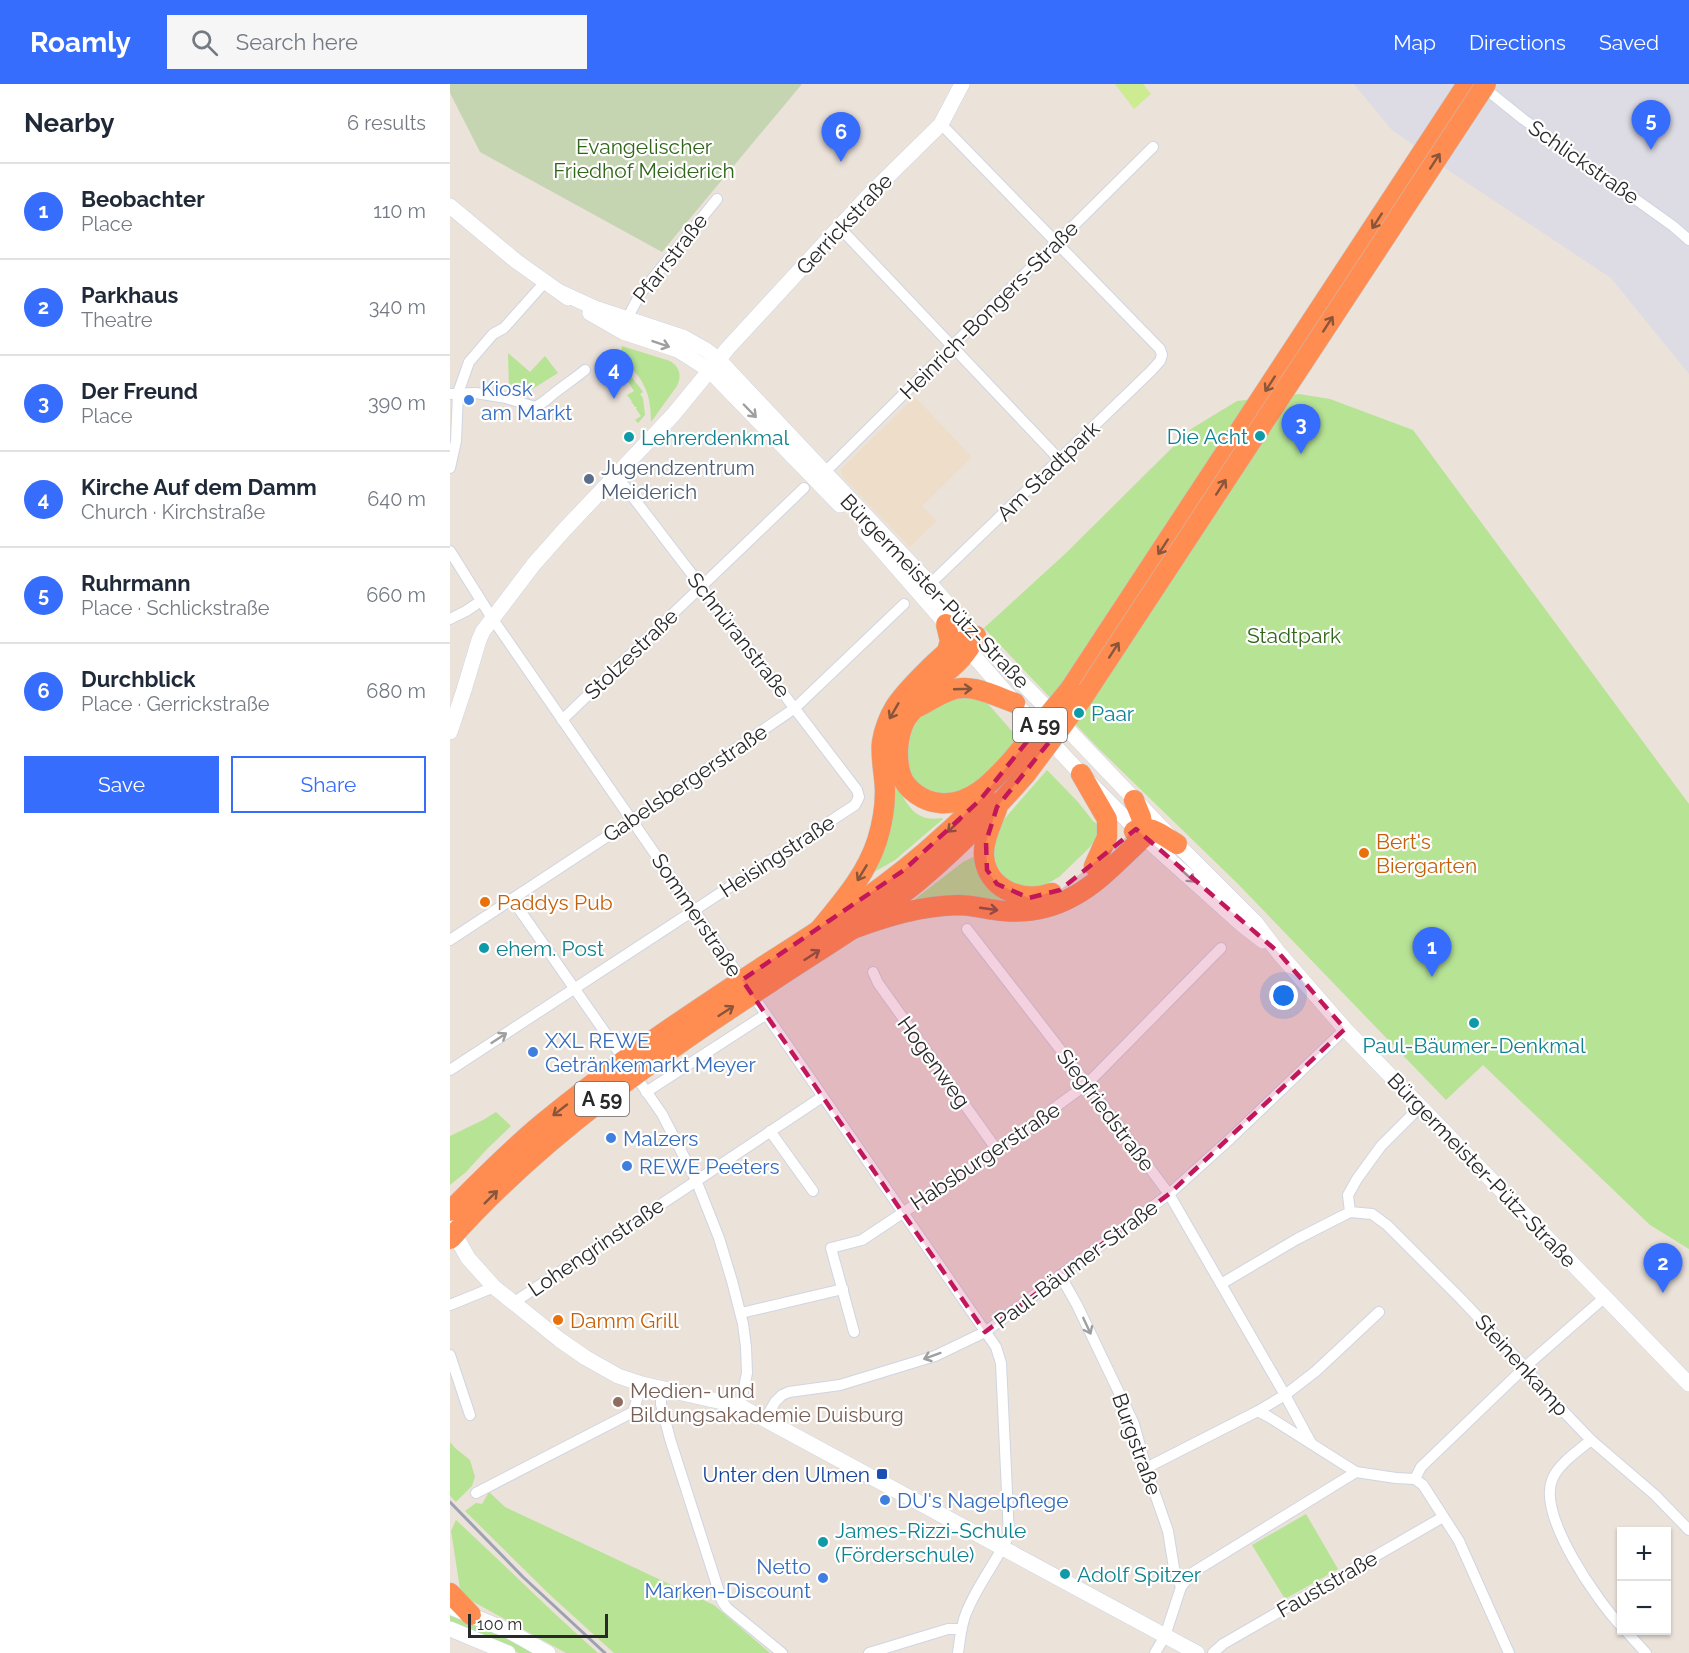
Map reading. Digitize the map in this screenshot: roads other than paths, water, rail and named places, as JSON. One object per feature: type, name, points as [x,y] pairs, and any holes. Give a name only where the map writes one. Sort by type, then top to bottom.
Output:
[{"type":"highway","name":"A 59","points":[[450,1211],[542,1124],[595,1082],[658,1036],[852,929],[915,884],[997,807],[1018,768],[1467,84]]},
{"type":"highway","name":"A 59","points":[[450,1239],[520,1169],[607,1095],[688,1037],[820,929],[911,864],[980,800],[992,782],[1018,768],[1082,699],[1486,84]]},
{"type":"highway","points":[[946,624],[950,641],[963,645]]},
{"type":"highway","points":[[963,645],[927,689],[905,721],[900,737],[898,763],[903,779],[918,795],[934,802],[949,804],[963,801],[992,782]]},
{"type":"highway","points":[[820,929],[861,875],[870,860],[877,840],[883,819],[885,791],[882,742],[896,706],[963,645]]},
{"type":"highway","points":[[913,710],[950,690],[959,688],[980,690],[1015,703]]},
{"type":"highway","points":[[1081,774],[1107,819],[1107,837],[1094,866]]},
{"type":"highway","points":[[852,929],[908,910],[961,905],[1004,911],[1024,911],[1041,909],[1074,896],[1092,884],[1141,831],[1141,817],[1134,800]]},
{"type":"highway","points":[[997,807],[986,842],[984,855],[987,870],[997,884],[1008,892],[1029,898],[1044,896],[1070,885],[1123,839],[1149,828],[1177,844]]},
{"type":"highway","points":[[450,1593],[471,1615]]},
{"type":"main road","name":"Gerrickstraße","points":[[451,728],[456,700],[479,640],[492,618],[547,549],[673,415],[713,365],[868,196],[941,124],[962,84]]},
{"type":"main road","points":[[450,206],[503,251],[596,317],[624,332],[678,350],[713,365]]},
{"type":"main road","points":[[560,292],[585,304],[682,337],[699,346],[713,365]]},
{"type":"main road","name":"Bürgermeister-Pütz-Straße","points":[[713,365],[824,473],[930,584],[963,645],[1081,774],[1241,924],[1278,952]]},
{"type":"main road","name":"Bürgermeister-Pütz-Straße","points":[[713,365],[879,546],[946,624]]},
{"type":"main road","name":"Bürgermeister-Pütz-Straße","points":[[963,645],[1134,800],[1256,922],[1278,952],[1345,1029],[1689,1384]]},
{"type":"main road","points":[[450,1226],[468,1258],[494,1287],[586,1358],[618,1376],[642,1384],[740,1406],[1197,1653]]},
{"type":"main road","points":[[450,1607],[509,1631],[548,1653]]},
{"type":"main road","points":[[450,1629],[508,1653]]},
{"type":"street","name":"Schlickstraße","points":[[1479,84],[1523,119],[1688,237]]},
{"type":"street","points":[[941,124],[1058,242]]},
{"type":"street","name":"Heinrich-Bongers-Straße","points":[[824,473],[1153,147]]},
{"type":"street","name":"Pfarrstraße","points":[[627,319],[640,294],[717,200]]},
{"type":"street","points":[[840,228],[1059,459]]},
{"type":"street","name":"Am Stadtpark","points":[[930,584],[1160,361],[1162,355],[1160,349],[1058,242]]},
{"type":"street","points":[[450,468],[456,441],[454,394],[469,362],[493,334],[504,328],[545,282]]},
{"type":"street","points":[[454,394],[476,393],[506,398],[535,407],[544,403],[585,370]]},
{"type":"street","name":"Schnüranstraße","points":[[616,475],[857,790],[859,797]]},
{"type":"street","name":"Stolzestraße","points":[[562,720],[804,488]]},
{"type":"street","name":"Sommerstraße","points":[[450,551],[492,618],[996,1347],[1001,1363],[1009,1535],[1003,1549]]},
{"type":"street","points":[[450,619],[481,601]]},
{"type":"street","name":"Gabelsbergerstraße","points":[[450,940],[632,820],[795,708],[904,604]]},
{"type":"street","points":[[466,611],[492,618]]},
{"type":"street","name":"Heisingstraße","points":[[450,1070],[855,805],[859,797]]},
{"type":"street","points":[[512,899],[662,1114],[696,1180],[719,1239],[741,1314],[747,1373],[740,1406]]},
{"type":"street","name":"Siegfriedstraße","points":[[967,929],[1169,1194],[1313,1446]]},
{"type":"street","name":"Habsburgerstraße","points":[[902,1213],[997,1150],[1087,1084],[1221,948]]},
{"type":"street","name":"Hogenweg","points":[[873,972],[878,983],[997,1150]]},
{"type":"street","points":[[646,1092],[765,1015]]},
{"type":"street","name":"Paul-Bäumer-Straße","points":[[765,1420],[775,1402],[789,1392],[840,1385],[935,1356],[985,1332],[1169,1194],[1345,1029]]},
{"type":"street","name":"Lohengrinstraße","points":[[513,1303],[822,1097]]},
{"type":"street","points":[[1221,1284],[1350,1212],[1348,1195],[1356,1179],[1381,1146],[1420,1107]]},
{"type":"street","points":[[770,1131],[813,1191]]},
{"type":"street","name":"Steinenkamp","points":[[1350,1212],[1372,1214],[1387,1225],[1461,1299],[1591,1440],[1655,1495],[1689,1530]]},
{"type":"street","points":[[854,1332],[831,1248],[862,1240],[902,1213]]},
{"type":"street","name":"Burgstraße","points":[[1060,1275],[1077,1305],[1134,1424],[1146,1468],[1168,1531],[1174,1568],[1181,1587]]},
{"type":"street","points":[[450,1305],[494,1287]]},
{"type":"street","points":[[741,1314],[843,1289]]},
{"type":"street","points":[[1415,1479],[1421,1467],[1525,1367],[1605,1297]]},
{"type":"street","points":[[1146,1468],[1258,1412],[1285,1395],[1316,1371],[1379,1312]]},
{"type":"street","points":[[450,1354],[470,1415]]},
{"type":"street","points":[[476,1493],[633,1412],[642,1384]]},
{"type":"street","points":[[661,1389],[661,1404],[670,1439],[722,1601],[782,1653]]},
{"type":"street","points":[[1258,1412],[1356,1472],[1415,1479],[1423,1485],[1459,1541],[1509,1653]]},
{"type":"street","points":[[1591,1440],[1557,1471],[1552,1479],[1550,1498],[1558,1527],[1578,1569],[1617,1621]]},
{"type":"street","points":[[1155,1653],[1165,1636],[1181,1587],[1192,1573],[1356,1472]]},
{"type":"street","name":"Fauststraße","points":[[1214,1653],[1223,1644],[1443,1517]]},
{"type":"street","points":[[958,1653],[966,1612],[982,1581],[1003,1549]]},
{"type":"street","points":[[869,1653],[948,1629],[961,1629]]},
{"type":"street","points":[[1630,1635],[1646,1653]]},
{"type":"railway","points":[[450,1502],[523,1577],[605,1653]]},
{"type":"place","name":"Ruhrmann","points":[[1651,150]]},
{"type":"place","name":"Durchblick","points":[[841,162]]},
{"type":"place","name":"Kirche Auf dem Damm","points":[[614,399]]},
{"type":"place","name":"Kiosk am Markt","points":[[469,400]]},
{"type":"place","name":"Die Acht","points":[[1260,436]]},
{"type":"place","name":"Lehrerdenkmal","points":[[629,437]]},
{"type":"place","name":"Der Freund","points":[[1301,454]]},
{"type":"place","name":"Jugendzentrum Meiderich","points":[[589,479]]},
{"type":"place","name":"Paar","points":[[1079,713]]},
{"type":"place","name":"Bert's Biergarten","points":[[1364,853]]},
{"type":"place","name":"Paddys Pub","points":[[485,902]]},
{"type":"place","name":"ehem. Post","points":[[484,948]]},
{"type":"place","name":"Beobachter","points":[[1432,977]]},
{"type":"place","name":"Paul-Bäumer-Denkmal","points":[[1474,1023]]},
{"type":"place","name":"XXL REWE Getränkemarkt Meyer","points":[[533,1052]]},
{"type":"place","name":"Malzers","points":[[611,1138]]},
{"type":"place","name":"REWE Peeters","points":[[627,1166]]},
{"type":"place","name":"Parkhaus","points":[[1663,1293]]},
{"type":"place","name":"Damm Grill","points":[[558,1320]]},
{"type":"place","name":"Medien- und Bildungsakademie Duisburg","points":[[618,1402]]},
{"type":"place","name":"Unter den Ulmen","points":[[882,1474]]},
{"type":"place","name":"DU's Nagelpflege","points":[[885,1500]]},
{"type":"place","name":"James-Rizzi-Schule (Förderschule)","points":[[823,1542]]},
{"type":"place","name":"Adolf Spitzer","points":[[1065,1574]]},
{"type":"place","name":"Netto Marken-Discount","points":[[823,1578]]},
{"type":"park label","name":"Evangelischer Friedhof Meiderich","points":[[644,158]]},
{"type":"park label","name":"Stadtpark","points":[[1294,635]]}]
